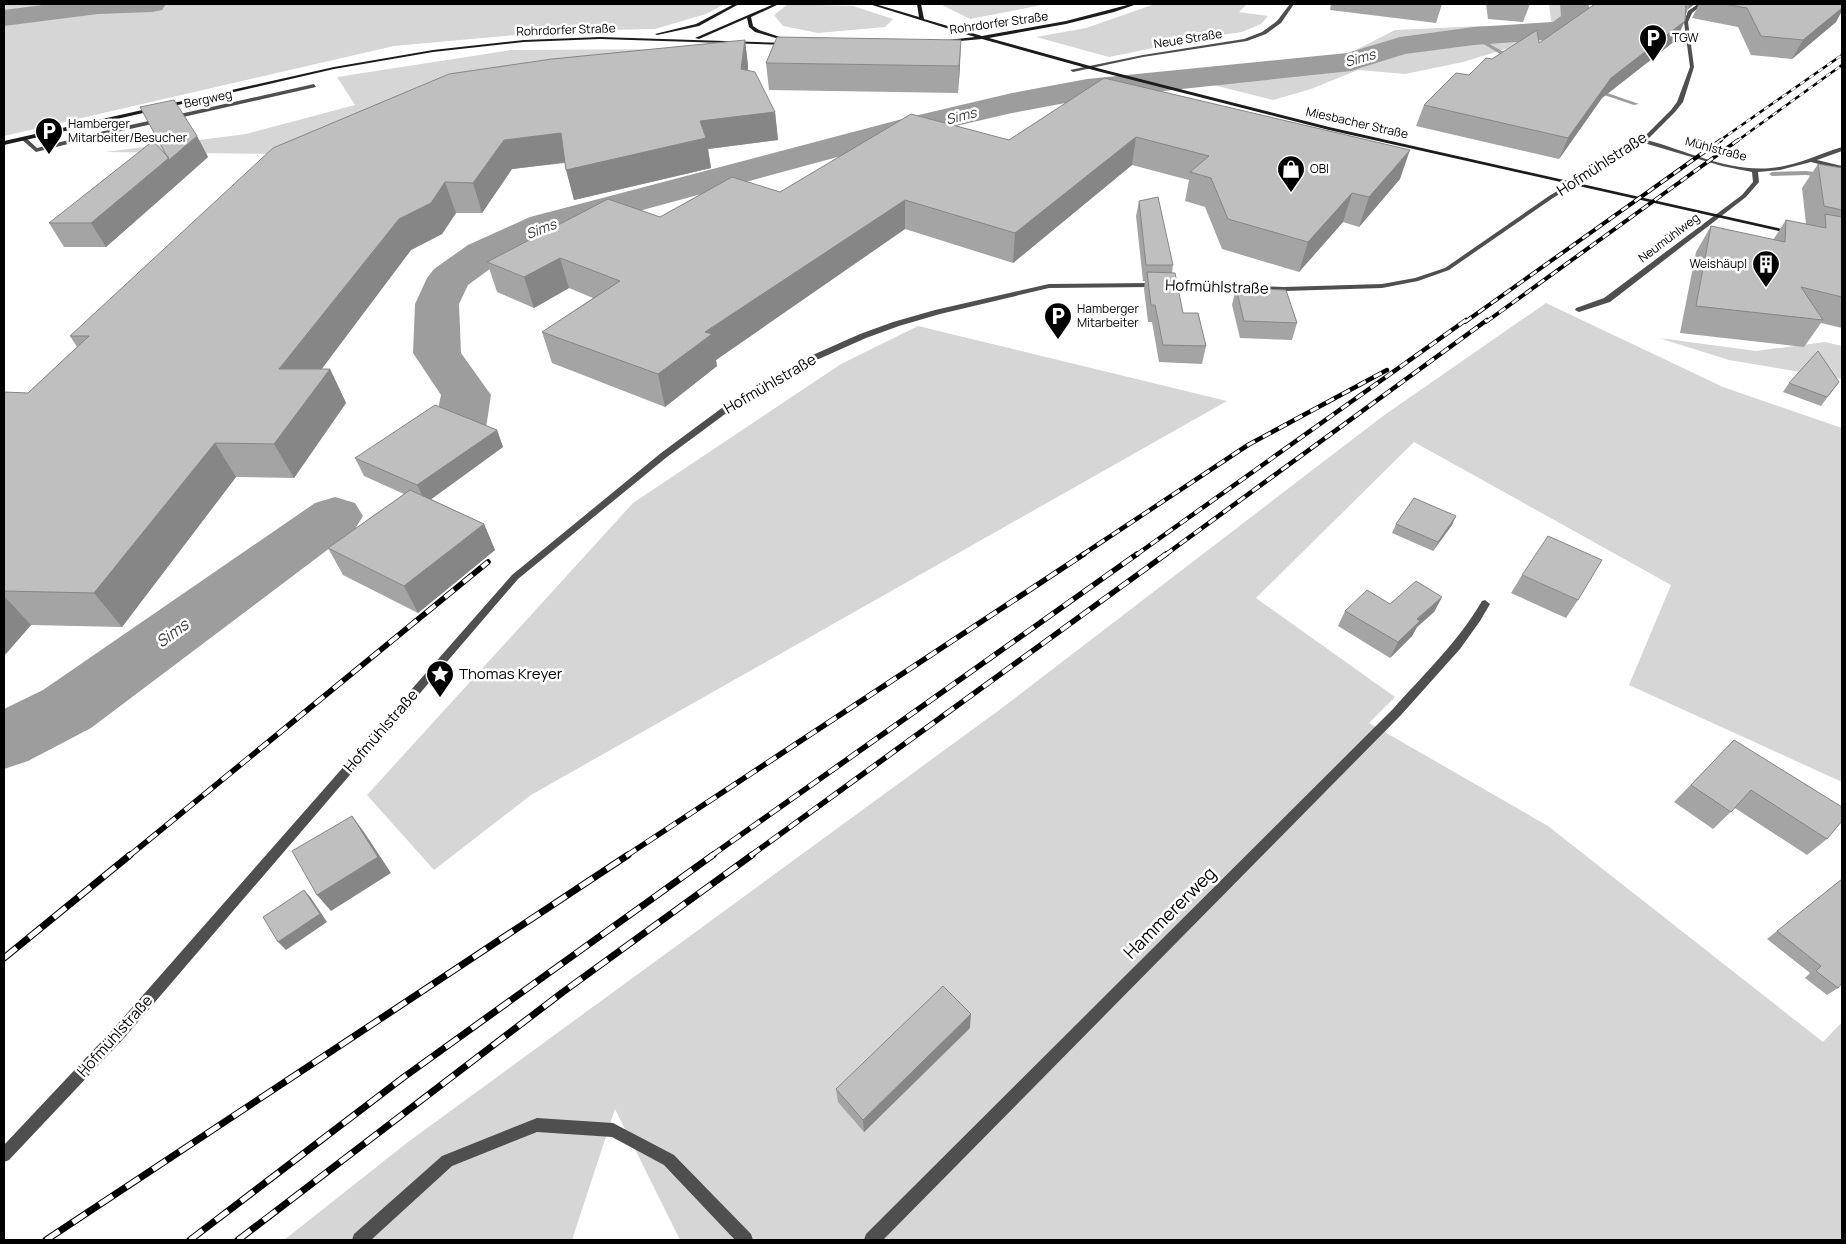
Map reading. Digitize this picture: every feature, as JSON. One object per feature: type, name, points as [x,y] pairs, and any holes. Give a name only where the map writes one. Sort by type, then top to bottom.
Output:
[{"type":"main road","points":[[636,38],[670,32],[697,24],[737,4]]},
{"type":"main road","points":[[694,40],[777,4]]},
{"type":"main road","name":"Miesbacher Straße","points":[[871,4],[1121,76],[1256,110],[1475,162],[1804,234]]},
{"type":"main road","points":[[919,4],[922,20]]},
{"type":"main road","name":"Rohrdorfer Straße","points":[[946,41],[1038,29],[1135,4]]},
{"type":"main road","name":"Rohrdorfer Straße","points":[[4,143],[183,101],[388,58],[472,46],[524,41],[636,38],[794,44],[757,31],[749,22],[749,16]]},
{"type":"main road","points":[[684,40],[697,24]]},
{"type":"street","name":"Neue Straße","points":[[1073,70],[1143,56],[1245,40],[1264,33],[1279,22],[1292,4]]},
{"type":"street","name":"Hofmühlstraße","points":[[4,1155],[120,1032],[516,577],[664,455],[737,401],[809,360],[887,327],[938,312],[1049,286],[1150,285],[1284,289],[1382,286],[1416,280],[1448,268],[1551,197],[1643,141],[1680,102],[1692,67],[1686,22],[1690,12],[1701,4]]},
{"type":"street","name":"Bergweg","points":[[23,138],[36,150],[314,86]]},
{"type":"street","name":"Mühlstraße","points":[[1643,141],[1740,168],[1755,170],[1771,170],[1842,150]]},
{"type":"street","points":[[1809,160],[1842,168]]},
{"type":"street","name":"Neumühlweg","points":[[1579,310],[1607,300],[1744,196],[1756,182],[1755,170]]},
{"type":"street","name":"Hammererweg","points":[[872,1240],[1396,712],[1463,637],[1478,618],[1485,604]]},
{"type":"street","points":[[360,1240],[447,1161],[537,1125],[613,1130],[669,1160],[745,1240]]},
{"type":"shaded area","points":[[4,4],[725,4],[706,14],[655,29],[560,31],[394,46],[4,136]]},
{"type":"shaded area","points":[[788,4],[853,6],[893,19],[885,27],[818,33],[783,26],[774,15]]},
{"type":"shaded area","points":[[940,4],[1047,4],[970,19]]},
{"type":"shaded area","points":[[1155,4],[1247,4],[1239,12],[1268,16],[1261,24],[1242,32],[1207,37],[1109,57],[1036,37],[1086,28]]},
{"type":"shaded area","points":[[1549,4],[1585,4],[1602,25],[1576,47],[1538,39],[1463,62],[1405,74],[1358,70],[1311,89],[1273,100],[1213,85],[1317,70],[1395,30],[1481,26],[1552,26]]},
{"type":"shaded area","points":[[683,49],[280,154],[105,152],[246,134],[355,105],[337,77],[511,50]]},
{"type":"shaded area","points":[[1546,303],[1723,387],[1842,428],[1842,782],[1629,685],[1671,585],[1414,442],[1256,598],[1395,697],[1369,723],[1548,826],[1823,1042],[1842,1022],[1842,1240],[680,1240],[615,1109],[572,1240],[284,1240],[408,1142],[1002,708],[1383,416]]},
{"type":"shaded area","points":[[918,326],[1227,401],[531,795],[434,870],[367,795],[633,503],[841,364]]},
{"type":"shaded area","points":[[1659,338],[1756,351],[1825,342],[1842,346],[1842,379],[1729,360]]},
{"type":"building","points":[[1595,4],[1686,4],[1685,21],[1611,78],[1568,138],[1424,105],[1456,73],[1469,75],[1486,58],[1492,59],[1537,30],[1539,43]]},
{"type":"building","points":[[1724,4],[1842,4],[1842,8],[1803,40],[1761,36],[1747,8]]},
{"type":"building","points":[[777,37],[961,40],[959,66],[766,63]]},
{"type":"building","points":[[745,40],[741,69],[755,72],[775,112],[700,121],[706,138],[566,170],[561,133],[504,140],[473,183],[445,182],[431,203],[399,219],[279,369],[330,369],[274,444],[215,443],[94,593],[4,591],[4,392],[28,393],[89,336],[70,336],[273,148],[449,74],[552,59]]},
{"type":"building","points":[[1104,78],[1410,150],[1369,197],[1352,193],[1308,242],[1228,219],[1211,178],[1190,172],[1209,156],[1136,137],[1015,233],[905,200],[705,332],[712,334],[658,374],[542,332],[620,281],[560,258],[524,277],[487,262],[608,199],[660,217],[732,177],[780,192],[911,114],[1009,140]]},
{"type":"building","points":[[174,100],[197,136],[169,160],[140,107]]},
{"type":"building","points":[[153,141],[169,158],[91,223],[49,223]]},
{"type":"building","points":[[1818,164],[1842,168],[1842,210],[1824,206]]},
{"type":"building","points":[[1158,197],[1173,265],[1146,265],[1139,201]]},
{"type":"building","points":[[1825,214],[1842,217],[1842,297],[1801,287],[1823,320],[1696,306],[1711,226],[1785,242],[1786,220],[1826,228]]},
{"type":"building","points":[[1147,272],[1175,273],[1183,313],[1198,313],[1206,346],[1163,345],[1155,305],[1151,305]]},
{"type":"building","points":[[1236,288],[1286,290],[1297,323],[1244,321]]},
{"type":"building","points":[[1818,351],[1839,382],[1827,397],[1789,383]]},
{"type":"building","points":[[435,405],[497,430],[417,485],[355,458]]},
{"type":"building","points":[[410,490],[484,524],[404,586],[328,548]]},
{"type":"building","points":[[1414,498],[1456,516],[1438,542],[1396,524]]},
{"type":"building","points":[[1548,536],[1602,560],[1578,600],[1522,575]]},
{"type":"building","points":[[1416,581],[1442,597],[1417,619],[1420,621],[1398,642],[1345,611],[1367,590],[1390,604]]},
{"type":"building","points":[[1734,740],[1842,807],[1842,821],[1827,839],[1751,790],[1731,812],[1691,785]]},
{"type":"building","points":[[352,816],[378,857],[317,895],[292,851]]},
{"type":"building","points":[[1842,879],[1842,983],[1838,988],[1816,971],[1821,966],[1777,931]]},
{"type":"building","points":[[304,890],[320,914],[278,942],[263,917]]},
{"type":"building","points":[[943,986],[971,1014],[863,1120],[836,1089]]},
{"type":"waterway","points":[[4,18],[98,6],[152,4]]},
{"type":"waterway","name":"Sims","points":[[460,428],[466,395],[437,353],[437,304],[449,278],[483,254],[544,225],[918,125],[1012,103],[1087,89],[1351,62],[1400,46],[1474,36],[1560,30],[1575,19],[1576,9],[1574,4]]},
{"type":"waterway","points":[[1474,36],[1512,59]]},
{"type":"waterway","points":[[1594,90],[1636,104]]},
{"type":"waterway","points":[[1772,174],[1806,173],[1842,178]]},
{"type":"waterway","name":"Sims","points":[[4,741],[67,709],[335,516]]},
{"type":"railway","points":[[1719,141],[1842,55]]},
{"type":"railway","points":[[1737,141],[1842,65]]},
{"type":"railway","points":[[1465,322],[1721,140]]},
{"type":"railway","points":[[1486,322],[1738,140]]},
{"type":"railway","points":[[1136,555],[1466,320]]},
{"type":"railway","points":[[1165,555],[1487,320]]},
{"type":"railway","points":[[1082,555],[1248,445],[1387,370]]},
{"type":"railway","points":[[626,856],[1084,554]]},
{"type":"railway","points":[[711,856],[1137,554]]},
{"type":"railway","points":[[750,856],[1166,554]]},
{"type":"railway","points":[[129,856],[488,562]]},
{"type":"railway","points":[[4,958],[130,855]]},
{"type":"railway","points":[[46,1240],[628,855]]},
{"type":"railway","points":[[190,1240],[404,1077],[713,855]]},
{"type":"railway","points":[[238,1240],[563,992],[752,855]]},
{"type":"place","name":"TGW","points":[[1653,62]]},
{"type":"place","name":"Hamberger Mitarbeiter/Besucher","points":[[49,155]]},
{"type":"place","name":"OBI","points":[[1291,193]]},
{"type":"place","name":"Weishäupl","points":[[1766,288]]},
{"type":"place","name":"Hamberger Mitarbeiter","points":[[1058,340]]},
{"type":"place","name":"Thomas Kreyer","points":[[440,698]]}]
